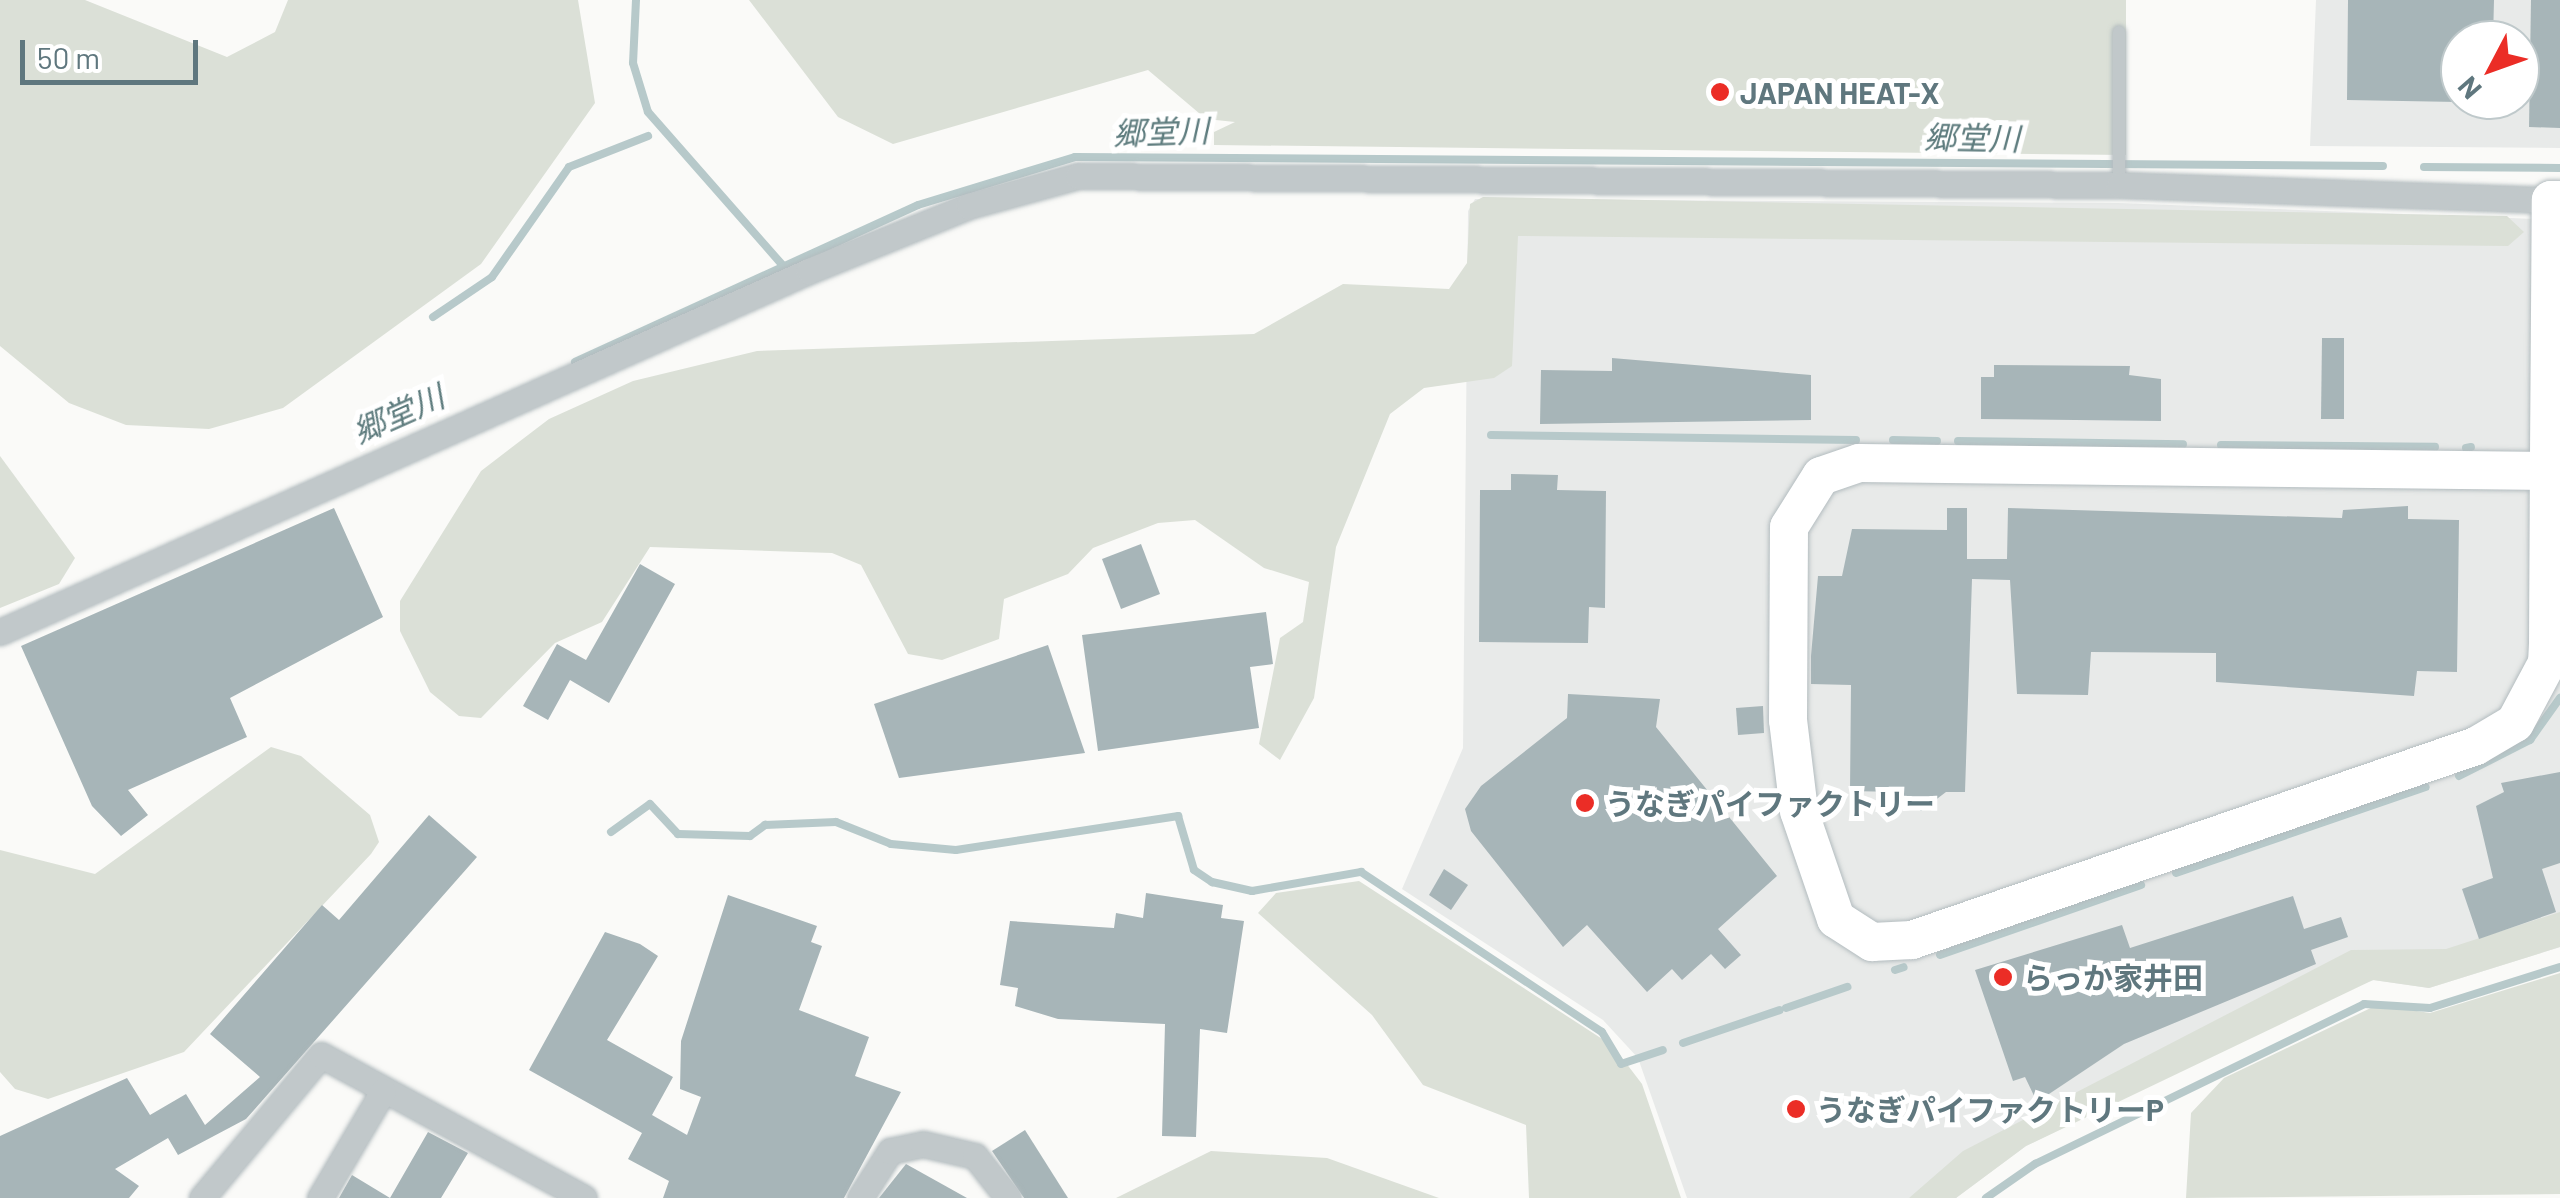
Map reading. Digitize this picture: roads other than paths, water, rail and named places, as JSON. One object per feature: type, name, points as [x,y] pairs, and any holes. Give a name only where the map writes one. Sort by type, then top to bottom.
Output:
[{"type":"street","points":[[0,632],[809,272],[1045,182],[1144,172],[2119,180],[2556,200],[2549,472],[2554,579],[2540,686],[2496,737],[1912,940],[1853,934],[1826,899],[1799,811],[1788,720],[1790,527],[1820,476],[1858,463],[2549,472]]},
{"type":"street","points":[[202,1198],[321,1055],[584,1198]]},
{"type":"street","points":[[320,1198],[383,1091]]},
{"type":"street","points":[[860,1198],[890,1151],[922,1144],[975,1156],[1008,1198]]},
{"type":"lane","points":[[2119,32],[2119,180]]},
{"type":"waterway","points":[[636,0],[633,63],[648,112],[784,267]]},
{"type":"waterway","points":[[433,317],[492,277],[569,167],[648,136]]},
{"type":"waterway","name":"郷堂川","points":[[575,362],[918,205],[1075,157],[2383,166]]},
{"type":"waterway","name":"郷堂川","points":[[2424,167],[2560,168]]},
{"type":"waterway","points":[[1491,435],[1856,440]]},
{"type":"waterway","points":[[1893,440],[1937,441]]},
{"type":"waterway","points":[[1958,441],[2183,444]]},
{"type":"waterway","points":[[2221,445],[2435,447]]},
{"type":"waterway","points":[[2466,448],[2471,447]]},
{"type":"waterway","points":[[2459,776],[2530,740],[2560,698]]},
{"type":"waterway","points":[[2176,873],[2426,787]]},
{"type":"waterway","points":[[611,832],[650,804],[678,834],[750,836],[765,825],[836,822],[891,844],[956,850],[1178,816],[1194,870],[1212,882],[1252,891],[1361,872],[1602,1032],[1621,1064],[1663,1050]]},
{"type":"waterway","points":[[1940,955],[2141,885]]},
{"type":"waterway","points":[[1895,970],[1904,967]]},
{"type":"waterway","points":[[1986,1198],[2035,1164],[2364,1004],[2430,1008],[2560,967]]},
{"type":"waterway","points":[[1786,1008],[1847,987]]},
{"type":"waterway","points":[[1683,1043],[1780,1010]]},
{"type":"place","name":"JAPAN HEAT-X","points":[[1720,92]]},
{"type":"place","name":"うなぎパイファクトリー","points":[[1585,803]]},
{"type":"place","name":"らっか家井田","points":[[2003,977]]},
{"type":"place","name":"うなぎパイファクトリーP","points":[[1796,1109]]}]
